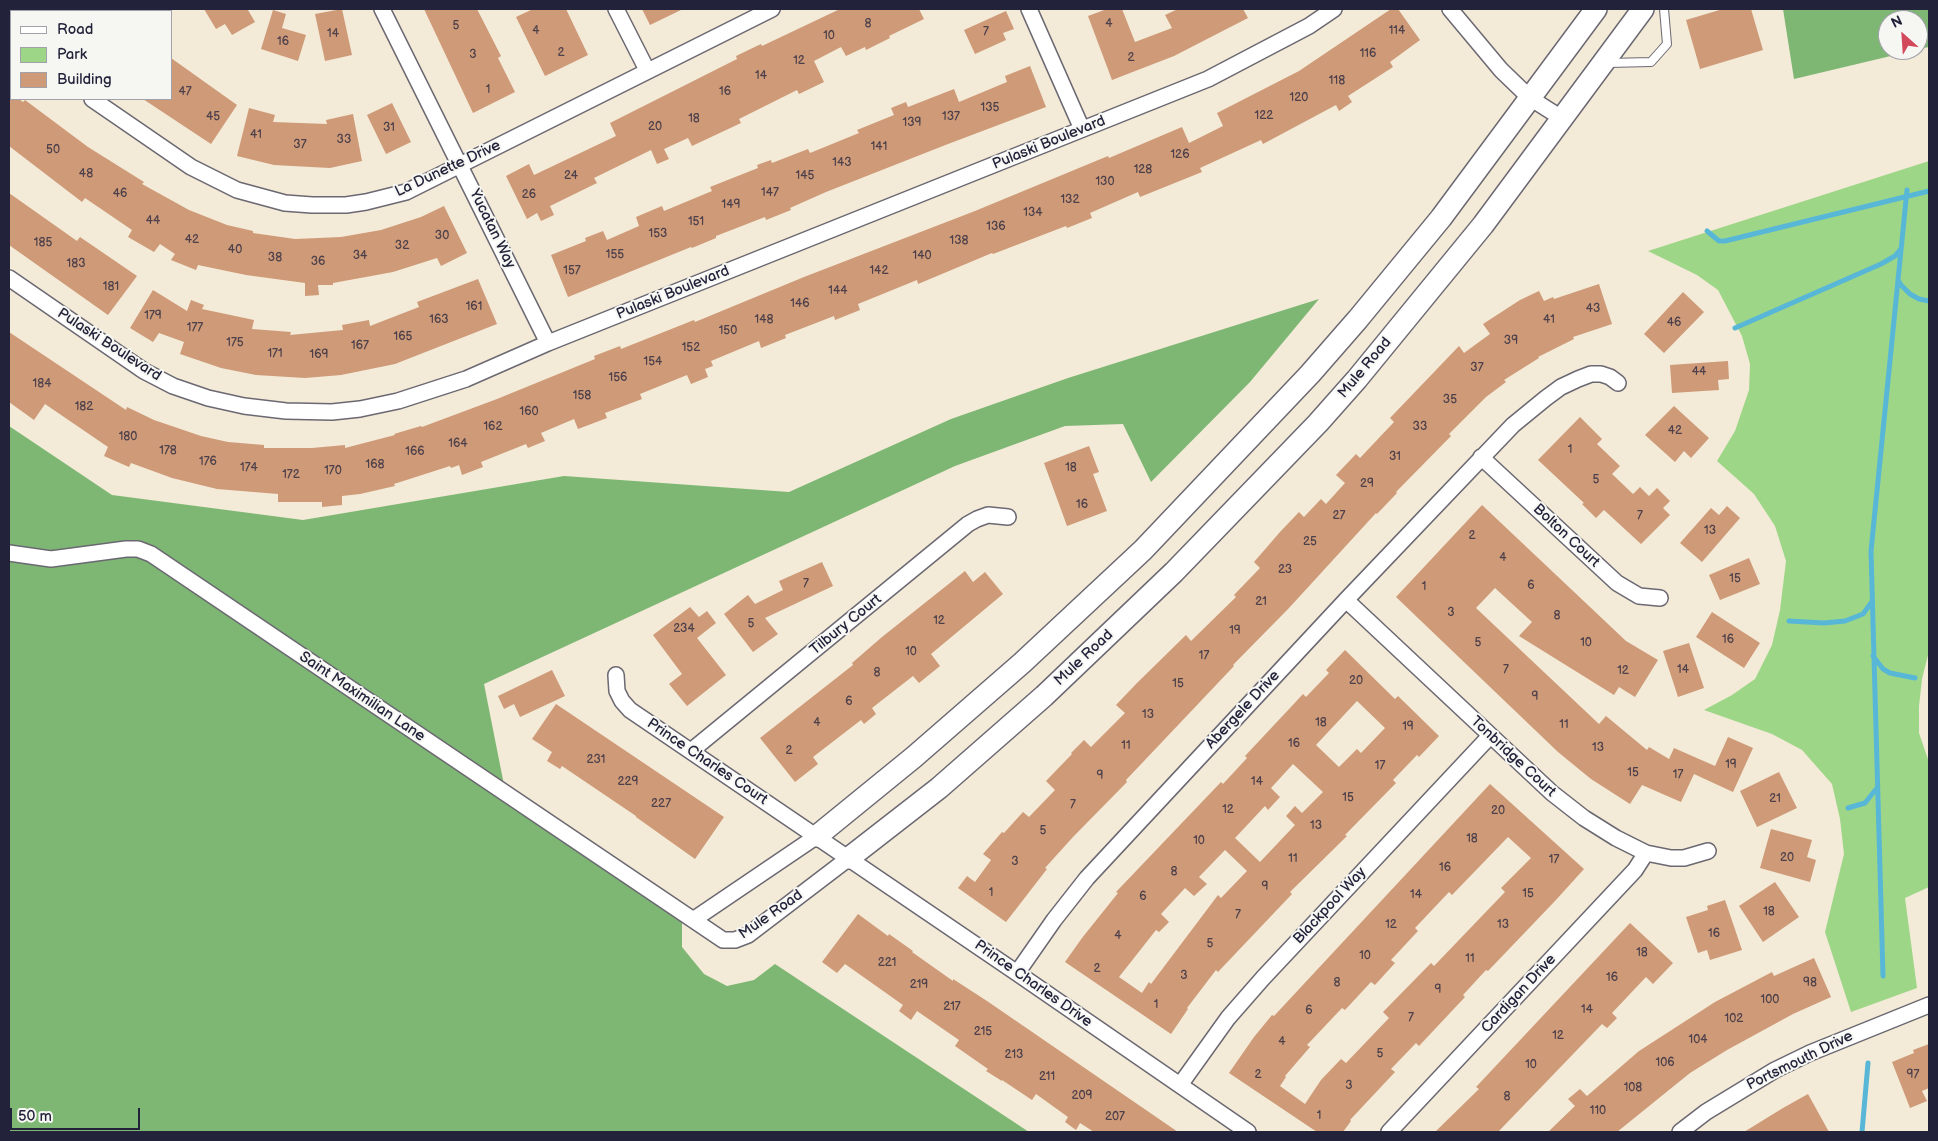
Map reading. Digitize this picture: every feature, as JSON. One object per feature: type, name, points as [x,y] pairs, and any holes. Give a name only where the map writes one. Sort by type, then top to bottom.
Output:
[{"type":"main road","points":[[817,836],[914,757],[1022,663],[1143,550],[1310,374],[1442,218],[1496,142],[1596,9]]},
{"type":"main road","name":"Mule Road","points":[[849,858],[939,788],[1044,696],[1174,572],[1318,423],[1357,379],[1483,225],[1643,9]]},
{"type":"street","name":"Yucatan Way","points":[[382,9],[548,343]]},
{"type":"street","points":[[616,9],[647,70]]},
{"type":"street","name":"La Dunette Drive","points":[[93,100],[192,167],[237,190],[285,203],[312,205],[366,202],[406,192],[772,9]]},
{"type":"street","points":[[1029,9],[1082,129]]},
{"type":"street","name":"Pulaski Boulevard","points":[[9,278],[144,371],[173,386],[208,398],[253,407],[286,411],[332,412],[360,409],[466,380],[548,343],[1208,79],[1309,26],[1334,9]]},
{"type":"street","points":[[1450,9],[1501,70],[1530,98],[1563,118]]},
{"type":"street","name":"Abergele Drive","points":[[1017,972],[1087,878],[1346,600],[1513,425],[1561,387],[1591,374],[1610,376],[1618,382]]},
{"type":"street","name":"Bolton Court","points":[[1481,457],[1617,583],[1639,596],[1660,598]]},
{"type":"street","name":"Tilbury Court","points":[[691,752],[968,524],[988,515],[1008,517]]},
{"type":"street","name":"Saint Maximilian Lane","points":[[9,553],[51,559],[126,549],[138,549],[150,554],[693,920]]},
{"type":"street","name":"Tonbridge Court","points":[[1346,600],[1490,736],[1573,810],[1616,838],[1646,853],[1664,857],[1684,858],[1708,851]]},
{"type":"street","name":"Prince Charles Court","points":[[616,675],[617,691],[622,701],[630,710],[817,836]]},
{"type":"street","name":"Blackpool Way","points":[[1180,1086],[1228,1018],[1252,990],[1490,736]]},
{"type":"street","points":[[693,920],[817,836]]},
{"type":"street","name":"Prince Charles Drive","points":[[817,836],[1248,1132]]},
{"type":"street","name":"Cardigan Drive","points":[[1389,1132],[1635,870],[1646,853]]},
{"type":"street","name":"Mule Road","points":[[693,920],[723,940],[740,939],[748,935],[849,858]]},
{"type":"street","name":"Portsmouth Drive","points":[[1680,1132],[1706,1112],[1775,1070],[1810,1053],[1929,1006]]},
{"type":"lane","points":[[1604,63],[1652,62],[1667,44],[1664,9]]},
{"type":"green space","points":[[1783,9],[1929,9],[1929,47],[1928,10],[1878,10],[1878,59],[1794,79]]},
{"type":"green space","points":[[1929,161],[1929,651],[1922,679],[1919,733],[1929,762],[1929,887],[1905,898],[1917,988],[1851,1012],[1825,932],[1844,854],[1840,819],[1832,784],[1802,750],[1772,734],[1704,710],[1732,695],[1755,679],[1772,645],[1780,610],[1786,561],[1775,526],[1754,494],[1717,461],[1735,431],[1749,390],[1750,364],[1742,336],[1718,290],[1697,275],[1648,251]]},
{"type":"green space","points":[[1319,299],[1250,382],[1151,482],[1123,424],[1065,426],[955,466],[484,684],[504,785],[682,903],[682,947],[704,974],[727,986],[754,980],[775,964],[1029,1132],[9,1132],[9,426],[112,495],[303,520],[564,476],[789,492],[951,419],[1068,378]]},
{"type":"building","points":[[204,9],[250,9],[248,10],[255,22],[232,35],[225,24],[216,29]]},
{"type":"building","points":[[342,9],[352,55],[325,61],[315,14]]},
{"type":"building","points":[[424,9],[477,9],[501,56],[498,58],[515,92],[473,113]]},
{"type":"building","points":[[533,9],[566,9],[588,55],[545,76],[516,17]]},
{"type":"building","points":[[642,9],[683,9],[650,25]]},
{"type":"building","points":[[840,9],[919,9],[924,19],[889,36],[890,38],[866,50],[865,47],[846,56],[841,47],[814,61],[824,82],[799,94],[797,90],[739,119],[741,123],[692,146],[688,138],[664,149],[669,159],[657,164],[651,150],[594,178],[597,183],[550,206],[554,215],[541,221],[537,213],[527,219],[506,176],[529,164],[534,175],[616,136],[610,123],[737,59],[736,56],[761,44],[762,46]]},
{"type":"building","points":[[1107,9],[1122,9],[1135,42],[1172,28],[1165,15],[1178,9],[1243,9],[1248,18],[1174,56],[1112,80],[1088,16]]},
{"type":"building","points":[[1391,9],[1398,9],[1420,40],[1390,62],[1393,67],[1348,96],[1352,102],[1339,111],[1336,105],[1263,144],[1261,140],[1200,168],[1202,172],[1140,197],[1138,192],[1090,213],[1092,218],[1067,228],[1066,226],[992,253],[918,284],[917,280],[858,304],[860,310],[835,320],[834,316],[785,335],[786,338],[761,348],[759,341],[711,361],[713,366],[705,369],[708,377],[691,384],[687,375],[640,394],[642,399],[605,413],[607,418],[578,429],[574,419],[541,433],[545,441],[528,448],[526,444],[481,462],[483,467],[462,475],[459,465],[451,468],[450,466],[394,484],[395,486],[342,496],[342,505],[322,507],[322,502],[278,502],[278,494],[217,489],[172,478],[131,463],[129,467],[104,456],[108,447],[45,404],[34,420],[9,402],[9,332],[126,410],[127,407],[154,420],[201,436],[228,442],[264,445],[264,448],[312,448],[345,445],[345,448],[395,435],[497,399],[595,359],[594,356],[620,346],[621,349],[694,320],[695,322],[1108,156],[1109,158],[1182,127],[1189,143],[1223,126],[1217,113],[1299,71]]},
{"type":"building","points":[[1723,9],[1751,9],[1763,50],[1700,69],[1686,20]]},
{"type":"building","points":[[273,10],[286,14],[282,28],[306,35],[298,61],[261,49]]},
{"type":"building","points":[[1006,11],[1014,29],[1003,33],[1006,40],[975,54],[964,30]]},
{"type":"building","points":[[172,59],[237,105],[211,144],[145,100],[172,100]]},
{"type":"building","points":[[1030,66],[1046,107],[826,192],[790,208],[791,210],[766,220],[765,217],[716,236],[716,238],[692,248],[568,297],[551,255],[586,241],[585,238],[603,231],[607,240],[639,226],[636,217],[662,206],[664,211],[712,191],[710,187],[758,168],[757,165],[771,160],[772,163],[808,149],[810,153],[859,133],[857,130],[894,115],[891,108],[906,102],[908,107],[954,89],[959,102],[1007,82],[1005,76]]},
{"type":"building","points":[[9,92],[10,100],[20,100],[23,102],[25,100],[88,147],[144,182],[142,184],[189,210],[227,225],[253,231],[253,233],[295,239],[341,237],[381,230],[421,217],[444,206],[467,253],[441,266],[437,258],[393,272],[333,283],[333,285],[318,285],[319,295],[305,296],[305,283],[246,275],[198,265],[196,270],[171,260],[175,254],[160,244],[154,252],[128,237],[132,230],[85,198],[82,202],[9,146]]},
{"type":"building","points":[[392,103],[411,142],[386,154],[367,115]]},
{"type":"building","points":[[249,108],[275,115],[273,122],[327,124],[326,120],[353,114],[362,161],[330,168],[274,165],[237,156]]},
{"type":"building","points":[[9,193],[77,241],[80,237],[137,276],[108,315],[9,245]]},
{"type":"building","points":[[478,279],[497,324],[395,364],[341,375],[305,378],[256,375],[221,368],[180,354],[184,342],[159,333],[153,342],[130,328],[153,290],[187,311],[191,300],[204,305],[202,309],[254,320],[252,329],[291,332],[290,335],[343,330],[342,325],[369,320],[370,326],[419,307],[417,302]]},
{"type":"building","points":[[1599,284],[1612,324],[1573,337],[1574,339],[1538,357],[1504,380],[1506,382],[1486,397],[1449,434],[1451,436],[1376,513],[1289,608],[1233,665],[1126,780],[1127,782],[1073,837],[1045,868],[1047,869],[1006,922],[958,888],[967,876],[975,882],[991,860],[983,854],[1002,832],[1004,833],[1023,812],[1029,817],[1055,790],[1046,781],[1071,753],[1084,740],[1091,747],[1125,713],[1116,705],[1137,683],[1186,635],[1191,641],[1236,597],[1234,595],[1260,568],[1254,562],[1299,512],[1304,517],[1321,499],[1326,504],[1345,483],[1336,475],[1356,454],[1360,458],[1394,422],[1390,418],[1459,346],[1464,353],[1490,334],[1483,324],[1520,300],[1539,291],[1544,301]]},
{"type":"building","points":[[1683,292],[1704,312],[1664,353],[1644,334]]},
{"type":"building","points":[[1728,361],[1729,379],[1718,380],[1719,390],[1672,393],[1670,365]]},
{"type":"building","points":[[1674,406],[1709,438],[1691,458],[1684,451],[1675,462],[1645,435]]},
{"type":"building","points":[[1580,417],[1602,439],[1597,444],[1620,466],[1612,474],[1633,494],[1640,487],[1649,496],[1657,488],[1670,501],[1663,508],[1670,515],[1641,544],[1604,510],[1596,518],[1582,504],[1584,503],[1538,460]]},
{"type":"building","points":[[1089,446],[1099,472],[1093,474],[1107,511],[1067,526],[1044,463]]},
{"type":"building","points":[[1482,505],[1626,641],[1658,660],[1635,697],[1619,687],[1614,695],[1519,636],[1532,622],[1495,588],[1476,608],[1599,724],[1606,716],[1647,750],[1649,747],[1669,759],[1674,748],[1715,766],[1728,737],[1753,748],[1733,792],[1694,774],[1681,802],[1642,785],[1630,804],[1591,779],[1558,752],[1396,597]]},
{"type":"building","points":[[1727,506],[1740,518],[1702,562],[1680,543],[1711,508],[1719,515]]},
{"type":"building","points":[[1749,558],[1760,584],[1720,600],[1709,575]]},
{"type":"building","points":[[822,562],[833,586],[765,618],[778,634],[753,652],[724,614],[748,595],[755,604],[783,590],[779,581]]},
{"type":"building","points":[[965,571],[973,582],[985,572],[1003,594],[931,654],[940,666],[919,683],[913,676],[872,708],[876,714],[864,724],[861,720],[813,757],[818,764],[795,782],[760,738],[853,665],[852,663],[882,637]]},
{"type":"building","points":[[690,607],[699,617],[707,611],[716,623],[697,638],[726,675],[687,706],[669,684],[682,674],[653,635]]},
{"type":"building","points":[[1712,612],[1760,643],[1744,668],[1696,637]]},
{"type":"building","points":[[1689,643],[1704,688],[1678,697],[1663,651]]},
{"type":"building","points":[[1345,650],[1395,699],[1398,696],[1439,736],[1393,780],[1396,783],[1345,835],[1347,836],[1290,892],[1292,894],[1218,972],[1216,970],[1187,1008],[1171,1034],[1065,962],[1118,893],[1116,892],[1221,782],[1223,784],[1247,758],[1245,756],[1303,694],[1306,697],[1329,673],[1326,670]],"holes":[[[1357,701],[1385,728],[1361,753],[1357,749],[1339,767],[1316,745]],[[1293,764],[1323,792],[1302,813],[1295,806],[1286,816],[1295,825],[1260,862],[1235,838],[1265,806],[1268,810],[1280,797],[1271,788]],[[1225,850],[1247,871],[1221,898],[1218,895],[1151,984],[1149,982],[1142,993],[1119,977],[1156,930],[1159,932],[1169,922],[1161,914],[1185,888],[1194,896],[1207,884],[1199,877]]]},
{"type":"building","points":[[552,670],[565,696],[520,717],[514,704],[504,709],[498,696]]},
{"type":"building","points":[[556,704],[724,817],[695,859],[562,766],[560,769],[547,761],[552,752],[532,739]]},
{"type":"building","points":[[1779,772],[1797,808],[1757,827],[1740,791]]},
{"type":"building","points":[[1490,784],[1584,869],[1488,971],[1486,970],[1463,995],[1465,997],[1419,1046],[1416,1043],[1391,1069],[1395,1072],[1350,1120],[1343,1132],[1317,1132],[1229,1073],[1254,1037],[1272,1015],[1274,1016]],"holes":[[[1508,837],[1531,858],[1501,888],[1505,892],[1434,966],[1431,963],[1383,1012],[1389,1018],[1346,1063],[1341,1059],[1321,1080],[1305,1104],[1280,1086],[1285,1076],[1310,1047],[1307,1045],[1342,1008],[1345,1010],[1371,982],[1375,985],[1395,963],[1391,960],[1418,931],[1415,928],[1449,892],[1452,895]]]},
{"type":"building","points":[[1771,829],[1812,840],[1807,857],[1816,860],[1810,882],[1760,868]]},
{"type":"building","points":[[1775,882],[1799,917],[1763,942],[1739,906]]},
{"type":"building","points":[[1725,900],[1742,950],[1710,960],[1707,950],[1698,953],[1686,917],[1708,910],[1707,906]]},
{"type":"building","points":[[858,914],[888,936],[889,934],[953,981],[953,979],[987,1001],[1178,1132],[1094,1132],[1080,1123],[1076,1130],[1065,1122],[1068,1117],[1036,1094],[1032,1100],[986,1071],[988,1069],[955,1046],[959,1040],[917,1011],[911,1020],[899,1011],[903,1005],[845,964],[837,973],[822,962]]},
{"type":"building","points":[[1630,923],[1673,963],[1653,984],[1646,977],[1612,1013],[1617,1018],[1607,1028],[1602,1024],[1498,1132],[1435,1132],[1479,1089],[1476,1087]]},
{"type":"building","points":[[1814,958],[1831,997],[1793,1014],[1727,1050],[1690,1073],[1617,1132],[1548,1132],[1575,1106],[1568,1099],[1580,1089],[1587,1096],[1639,1051],[1715,1002],[1772,972],[1774,976]]},
{"type":"building","points":[[1929,1044],[1929,1088],[1922,1091],[1927,1101],[1910,1108],[1892,1062],[1914,1053],[1913,1050]]},
{"type":"building","points":[[1808,1094],[1829,1132],[1744,1132],[1783,1108]]},
{"type":"waterway","points":[[1883,976],[1871,551],[1907,190]]},
{"type":"waterway","points":[[1707,231],[1719,241],[1725,241],[1929,191]]},
{"type":"waterway","points":[[1735,328],[1881,264],[1895,256],[1901,249]]},
{"type":"waterway","points":[[1898,280],[1910,294],[1919,299],[1929,301]]},
{"type":"waterway","points":[[1789,621],[1824,623],[1845,621],[1863,614],[1871,603]]},
{"type":"waterway","points":[[1873,656],[1883,669],[1890,673],[1915,678]]},
{"type":"waterway","points":[[1848,808],[1865,803],[1877,788]]},
{"type":"waterway","points":[[1862,1132],[1868,1063]]}]
